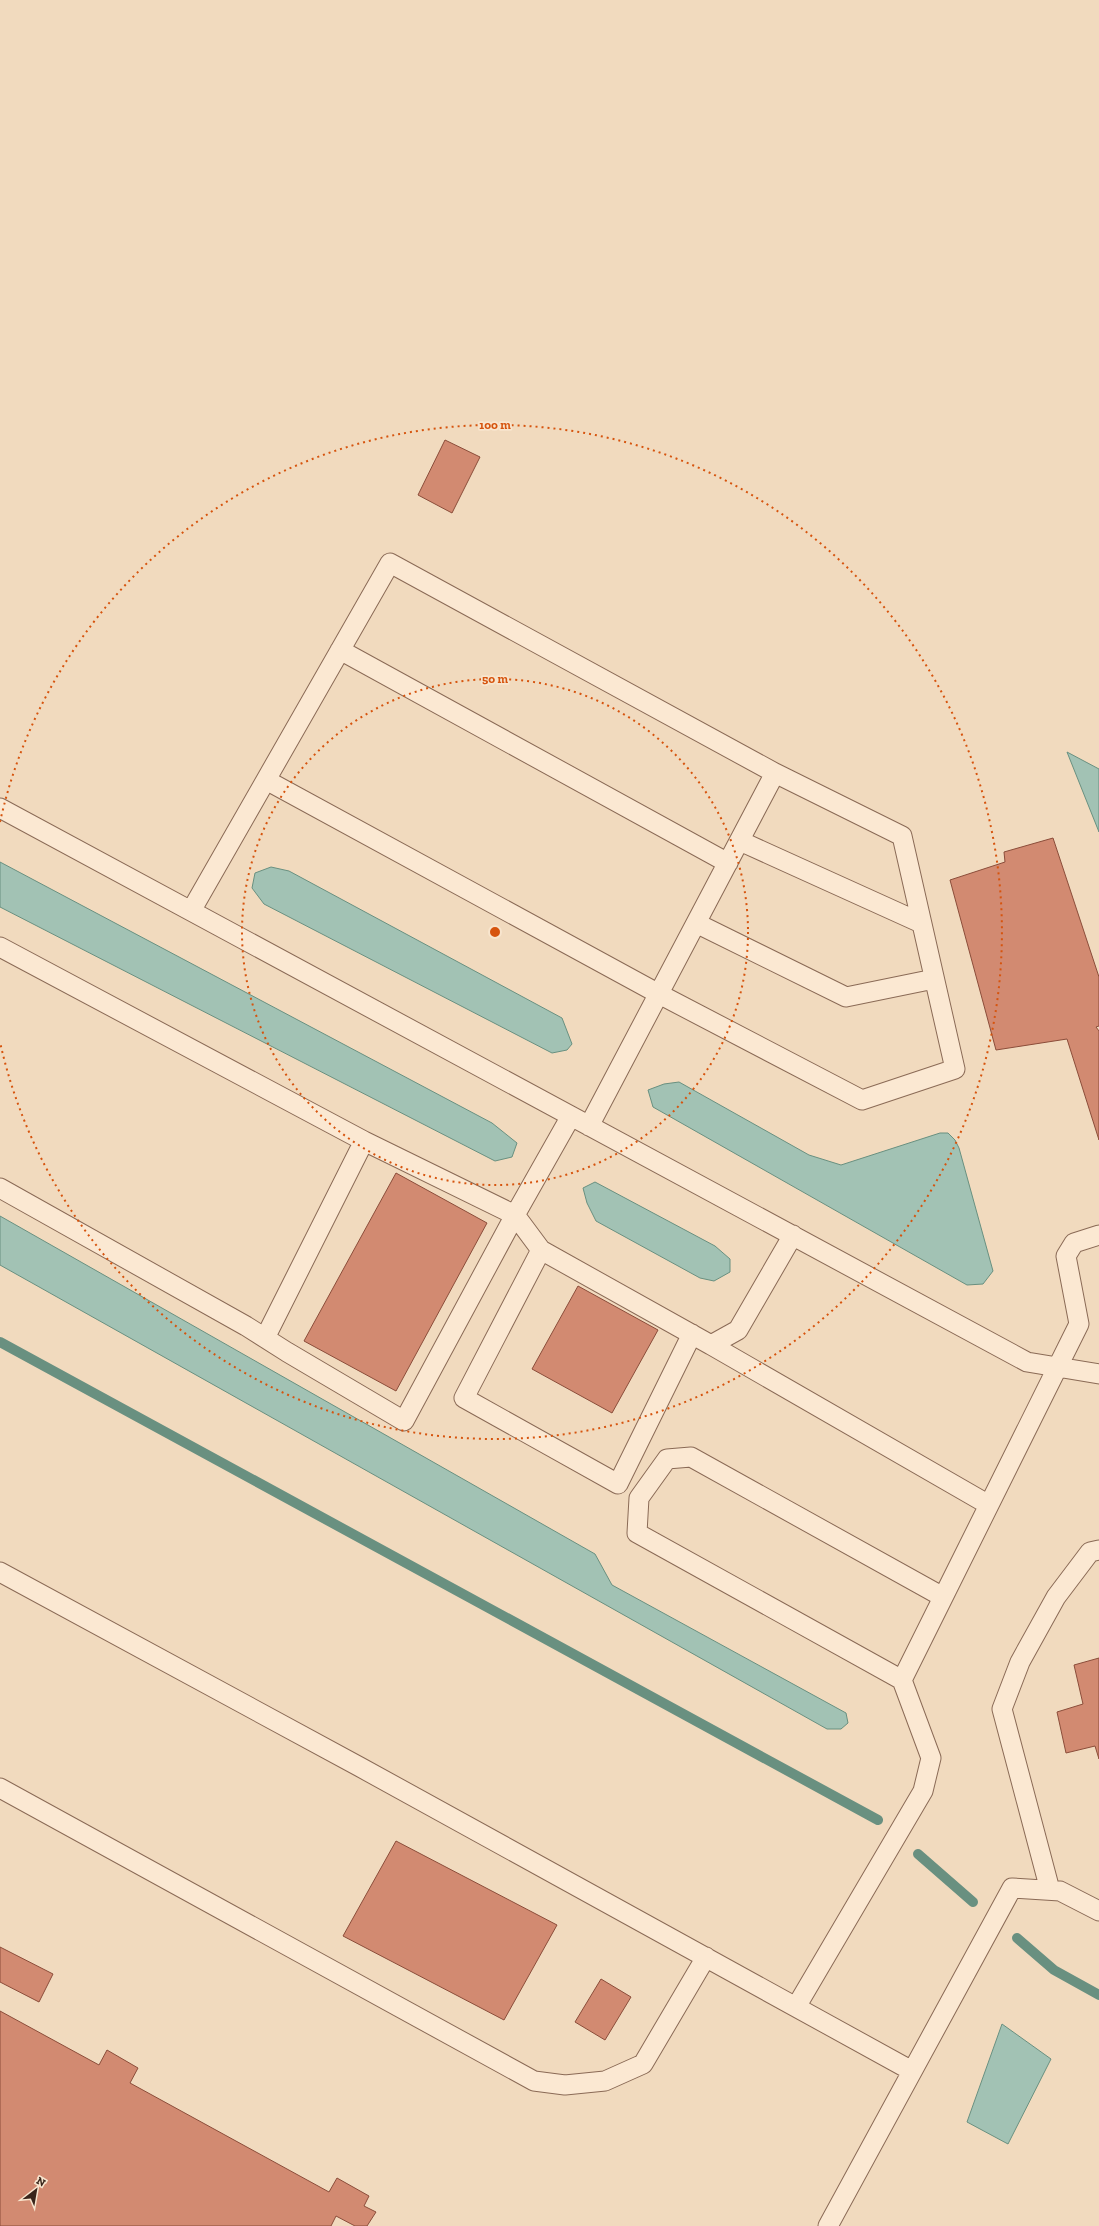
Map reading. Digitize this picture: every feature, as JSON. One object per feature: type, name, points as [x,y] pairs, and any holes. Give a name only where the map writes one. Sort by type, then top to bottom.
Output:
[{"type":"lane","points":[[191,911],[390,563],[775,773],[902,836],[955,1069],[862,1100],[659,994],[266,780]]},
{"type":"lane","points":[[340,650],[728,863]]},
{"type":"lane","points":[[589,1126],[775,773]]},
{"type":"lane","points":[[0,808],[1027,1362],[1099,1374]]},
{"type":"lane","points":[[740,840],[921,923]]},
{"type":"lane","points":[[696,923],[846,997],[934,979]]},
{"type":"lane","points":[[0,947],[364,1141],[515,1215],[541,1250],[692,1334],[989,1505]]},
{"type":"lane","points":[[0,1188],[246,1326],[404,1421],[515,1215],[571,1116]]},
{"type":"lane","points":[[265,1338],[364,1141]]},
{"type":"lane","points":[[711,1345],[738,1330],[793,1235]]},
{"type":"lane","points":[[902,1680],[1079,1324],[1066,1256],[1074,1242],[1099,1235]]},
{"type":"lane","points":[[541,1250],[464,1398],[618,1484],[692,1334]]},
{"type":"lane","points":[[796,2007],[922,1791],[932,1758],[902,1680],[637,1533],[639,1498],[667,1459],[691,1457],[943,1597]]},
{"type":"lane","points":[[1050,1890],[1002,1709],[1020,1662],[1056,1597],[1090,1552],[1099,1550]]},
{"type":"lane","points":[[0,1572],[353,1763],[912,2071]]},
{"type":"lane","points":[[0,1788],[534,2081],[565,2085],[605,2081],[643,2064],[706,1957]]},
{"type":"lane","points":[[828,2226],[1012,1888],[1060,1891],[1099,1911]]},
{"type":"shaded area","points":[[1067,752],[1099,769],[1099,832]]},
{"type":"shaded area","points":[[0,862],[492,1123],[517,1143],[512,1157],[495,1161],[0,907]]},
{"type":"shaded area","points":[[271,867],[289,871],[562,1018],[572,1044],[567,1050],[552,1053],[264,904],[252,888],[255,873]]},
{"type":"shaded area","points":[[679,1082],[809,1155],[841,1165],[940,1133],[948,1133],[955,1140],[959,1148],[993,1271],[983,1284],[967,1285],[653,1107],[648,1090],[664,1084]]},
{"type":"shaded area","points":[[595,1182],[715,1246],[730,1259],[730,1272],[714,1281],[700,1278],[596,1221],[587,1203],[583,1188]]},
{"type":"shaded area","points":[[0,1216],[595,1554],[612,1585],[846,1713],[848,1723],[841,1729],[827,1729],[0,1265]]},
{"type":"shaded area","points":[[1002,2024],[1051,2059],[1008,2144],[967,2122]]},
{"type":"building","points":[[445,440],[480,457],[452,513],[418,495]]},
{"type":"building","points":[[1053,838],[1099,977],[1099,1026],[1096,1027],[1099,1031],[1099,1140],[1067,1039],[996,1050],[950,880],[1005,862],[1004,852]]},
{"type":"building","points":[[396,1173],[487,1223],[396,1391],[304,1341]]},
{"type":"building","points":[[578,1286],[658,1330],[612,1413],[532,1369]]},
{"type":"building","points":[[1099,1658],[1099,1759],[1095,1746],[1066,1753],[1057,1712],[1083,1704],[1074,1665]]},
{"type":"building","points":[[396,1841],[557,1925],[504,2020],[343,1936]]},
{"type":"building","points":[[0,1947],[53,1974],[39,2002],[0,1982]]},
{"type":"building","points":[[601,1979],[631,1997],[605,2040],[575,2022]]},
{"type":"building","points":[[0,2011],[99,2065],[107,2050],[138,2068],[130,2083],[329,2192],[337,2178],[369,2196],[364,2206],[376,2212],[367,2226],[355,2226],[336,2216],[331,2226],[0,2226]]},
{"type":"waterway","points":[[0,1342],[878,1820]]},
{"type":"waterway","points":[[918,1854],[973,1902]]},
{"type":"waterway","points":[[1017,1938],[1054,1970],[1099,1995]]}]
